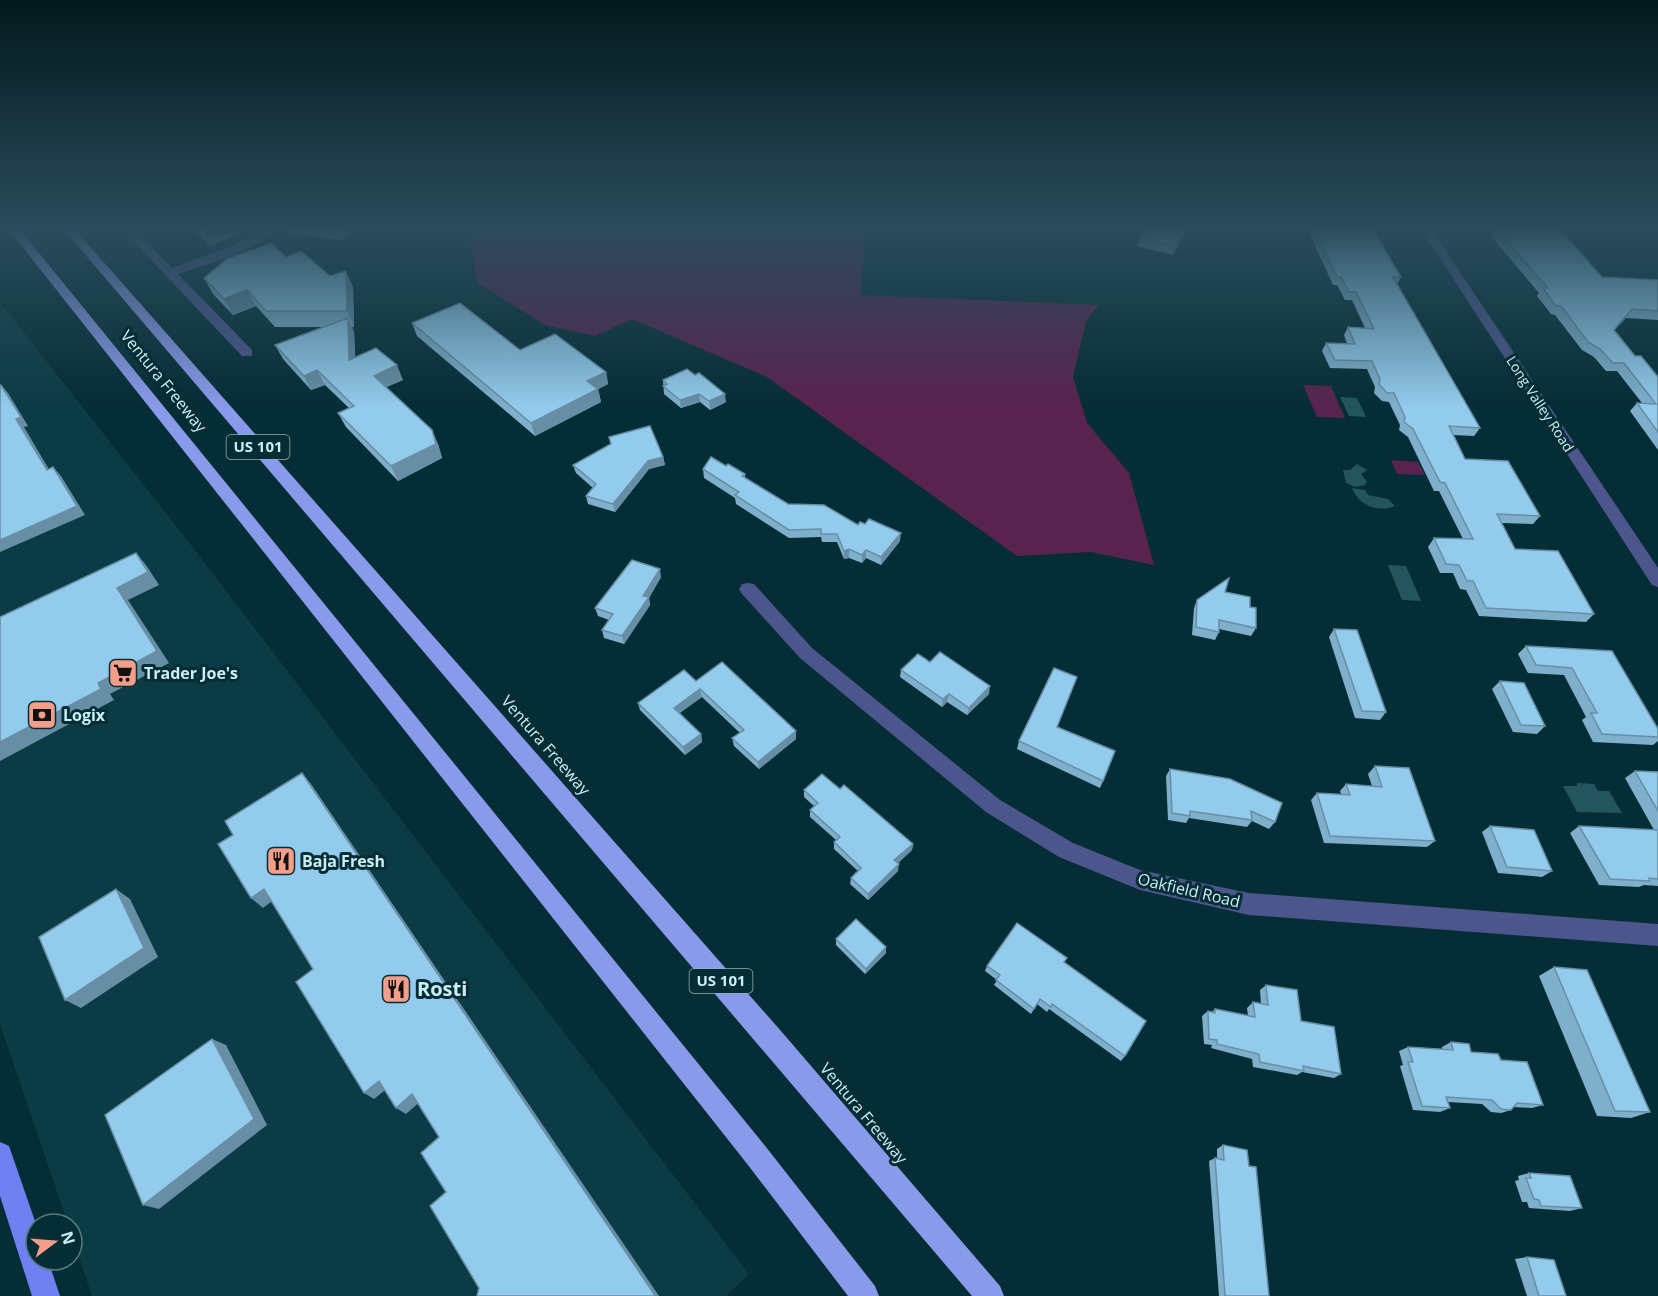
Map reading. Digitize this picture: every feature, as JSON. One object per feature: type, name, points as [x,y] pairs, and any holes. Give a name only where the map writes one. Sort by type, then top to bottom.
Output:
[{"type":"highway","name":"Ventura Freeway","points":[[58,286],[757,1156],[865,1296]]},
{"type":"highway","name":"Ventura Freeway","points":[[119,286],[772,1040],[990,1296]]},
{"type":"main road","points":[[0,1155],[46,1296]]},
{"type":"street","points":[[183,286],[247,353]]},
{"type":"street","name":"Long Valley Road","points":[[1464,286],[1658,581]]},
{"type":"street","name":"Oakfield Road","points":[[748,589],[806,653],[993,806],[1066,850],[1140,880],[1249,904],[1658,935]]},
{"type":"shaded area","points":[[484,286],[862,286],[861,295],[1099,305],[1086,321],[1073,377],[1087,423],[1129,473],[1154,565],[1091,552],[1017,556],[767,377],[632,319],[595,336],[545,325]]},
{"type":"shaded area","points":[[0,302],[191,545],[749,1274],[726,1296],[92,1296],[84,1272],[84,1212],[64,1212],[0,1024]]},
{"type":"shaded area","points":[[1303,385],[1331,386],[1345,418],[1317,417]]},
{"type":"shaded area","points":[[1340,397],[1357,398],[1366,417],[1349,416]]},
{"type":"shaded area","points":[[1391,460],[1418,462],[1425,475],[1397,474]]},
{"type":"shaded area","points":[[1357,464],[1367,470],[1361,474],[1367,482],[1365,485],[1355,487],[1346,483],[1343,470],[1350,470]]},
{"type":"shaded area","points":[[1352,488],[1365,490],[1368,495],[1388,499],[1395,506],[1382,509],[1369,506],[1359,499]]},
{"type":"shaded area","points":[[1388,565],[1406,566],[1421,601],[1402,600]]},
{"type":"shaded area","points":[[1577,783],[1594,784],[1598,791],[1609,791],[1622,813],[1577,812],[1563,786],[1577,786]]},
{"type":"building","points":[[212,286],[346,286],[347,311],[266,311],[247,290],[224,299]]},
{"type":"building","points":[[1346,286],[1398,286],[1480,428],[1449,426],[1465,459],[1508,461],[1540,516],[1497,514],[1515,549],[1558,551],[1594,614],[1486,608],[1473,581],[1467,581],[1459,565],[1446,564],[1434,538],[1473,539],[1445,483],[1440,482],[1413,429],[1404,422],[1405,417],[1394,393],[1387,393],[1379,384],[1380,379],[1372,361],[1335,360],[1326,343],[1355,344],[1348,327],[1374,329],[1356,292],[1349,292]]},
{"type":"building","points":[[1547,286],[1658,286],[1658,311],[1632,309],[1614,330],[1635,356],[1641,356],[1658,377],[1658,432],[1637,403],[1656,404],[1624,363],[1613,363],[1600,349],[1588,342],[1561,306],[1556,306],[1543,288],[1548,288]]},
{"type":"building","points":[[460,303],[520,350],[555,334],[606,372],[587,381],[598,389],[531,423],[412,323]]},
{"type":"building","points":[[348,318],[349,360],[376,348],[397,365],[374,376],[432,430],[436,444],[391,466],[338,413],[354,406],[317,370],[304,376],[275,345]]},
{"type":"building","points":[[687,369],[695,375],[699,373],[725,394],[709,401],[699,394],[680,400],[663,386],[667,384],[663,380]]},
{"type":"building","points":[[0,385],[21,417],[16,419],[47,470],[53,467],[77,506],[0,540]]},
{"type":"building","points":[[650,426],[663,457],[648,461],[613,504],[586,496],[596,484],[573,465],[611,444],[609,437]]},
{"type":"building","points":[[711,457],[745,474],[742,476],[788,504],[824,505],[858,525],[860,522],[865,524],[869,519],[901,533],[881,557],[866,550],[862,555],[849,549],[844,551],[837,534],[821,534],[821,529],[789,530],[735,495],[739,492],[703,469]]},
{"type":"building","points":[[136,553],[148,572],[117,588],[157,651],[98,683],[101,689],[0,742],[0,617]]},
{"type":"building","points":[[632,560],[660,569],[643,596],[649,597],[622,636],[602,630],[613,614],[595,608]]},
{"type":"building","points":[[1229,578],[1225,592],[1250,597],[1250,607],[1256,608],[1256,628],[1219,620],[1219,632],[1196,627],[1197,600]]},
{"type":"building","points":[[1334,629],[1357,630],[1386,712],[1362,711]]},
{"type":"building","points":[[1526,646],[1612,651],[1658,729],[1658,737],[1602,734],[1591,713],[1597,713],[1572,668],[1536,665]]},
{"type":"building","points":[[940,652],[990,686],[969,708],[949,694],[943,699],[901,670],[918,654],[930,662]]},
{"type":"building","points":[[722,662],[796,731],[758,762],[732,738],[744,730],[700,689],[674,708],[701,734],[683,747],[638,703],[684,670],[696,681]]},
{"type":"building","points":[[1054,668],[1077,677],[1057,727],[1115,751],[1103,781],[1019,741]]},
{"type":"building","points":[[1500,681],[1524,683],[1545,726],[1521,725]]},
{"type":"building","points":[[1375,766],[1409,768],[1435,841],[1330,836],[1317,793],[1350,795],[1346,784],[1382,787]]},
{"type":"building","points":[[1170,769],[1230,779],[1282,803],[1275,822],[1251,811],[1252,820],[1190,811],[1190,816],[1172,813]]},
{"type":"building","points":[[1635,771],[1658,772],[1658,811]]},
{"type":"building","points":[[302,773],[654,1296],[477,1296],[479,1288],[430,1206],[446,1192],[421,1153],[439,1137],[412,1094],[396,1108],[379,1081],[364,1093],[296,982],[313,969],[264,889],[251,898],[218,844],[233,835],[225,821]]},
{"type":"building","points":[[822,774],[840,789],[844,785],[913,844],[894,860],[899,864],[868,894],[851,878],[861,868],[834,842],[840,837],[810,810],[818,803],[804,790]]},
{"type":"building","points":[[1490,826],[1534,830],[1552,871],[1507,867]]},
{"type":"building","points":[[1579,826],[1658,830],[1658,879],[1649,878],[1650,881],[1610,879]]},
{"type":"building","points":[[116,889],[144,948],[65,1000],[39,937]]},
{"type":"building","points":[[856,919],[886,947],[866,969],[836,939]]},
{"type":"building","points":[[1017,923],[1067,958],[1064,962],[1146,1021],[1125,1056],[1052,1004],[1051,1007],[1040,999],[1034,1009],[996,980],[1000,975],[987,966]]},
{"type":"building","points":[[1554,967],[1587,970],[1650,1112],[1615,1111]]},
{"type":"building","points":[[1266,985],[1297,990],[1301,1021],[1334,1027],[1341,1074],[1303,1066],[1304,1071],[1260,1062],[1259,1054],[1217,1044],[1217,1040],[1209,1039],[1208,1011],[1215,1013],[1215,1009],[1255,1017],[1253,1002],[1268,1005]]},
{"type":"building","points":[[212,1039],[254,1119],[143,1205],[105,1115]]},
{"type":"building","points":[[1451,1042],[1469,1044],[1471,1052],[1498,1054],[1501,1060],[1527,1062],[1543,1105],[1517,1103],[1511,1110],[1501,1109],[1492,1100],[1446,1097],[1450,1108],[1422,1106],[1408,1062],[1413,1062],[1408,1047],[1453,1050]]},
{"type":"building","points":[[1223,1145],[1247,1150],[1249,1166],[1256,1167],[1269,1296],[1225,1296],[1215,1158],[1224,1160]]},
{"type":"building","points":[[1529,1173],[1570,1176],[1582,1208],[1541,1206],[1539,1200],[1534,1199],[1526,1178],[1531,1178]]},
{"type":"building","points":[[1527,1257],[1554,1260],[1566,1296],[1539,1296]]},
{"type":"place","name":"Trader Joe's","points":[[123,673]]},
{"type":"place","name":"Logix","points":[[42,715]]},
{"type":"place","name":"Baja Fresh","points":[[281,861]]},
{"type":"place","name":"Rosti","points":[[396,989]]}]
